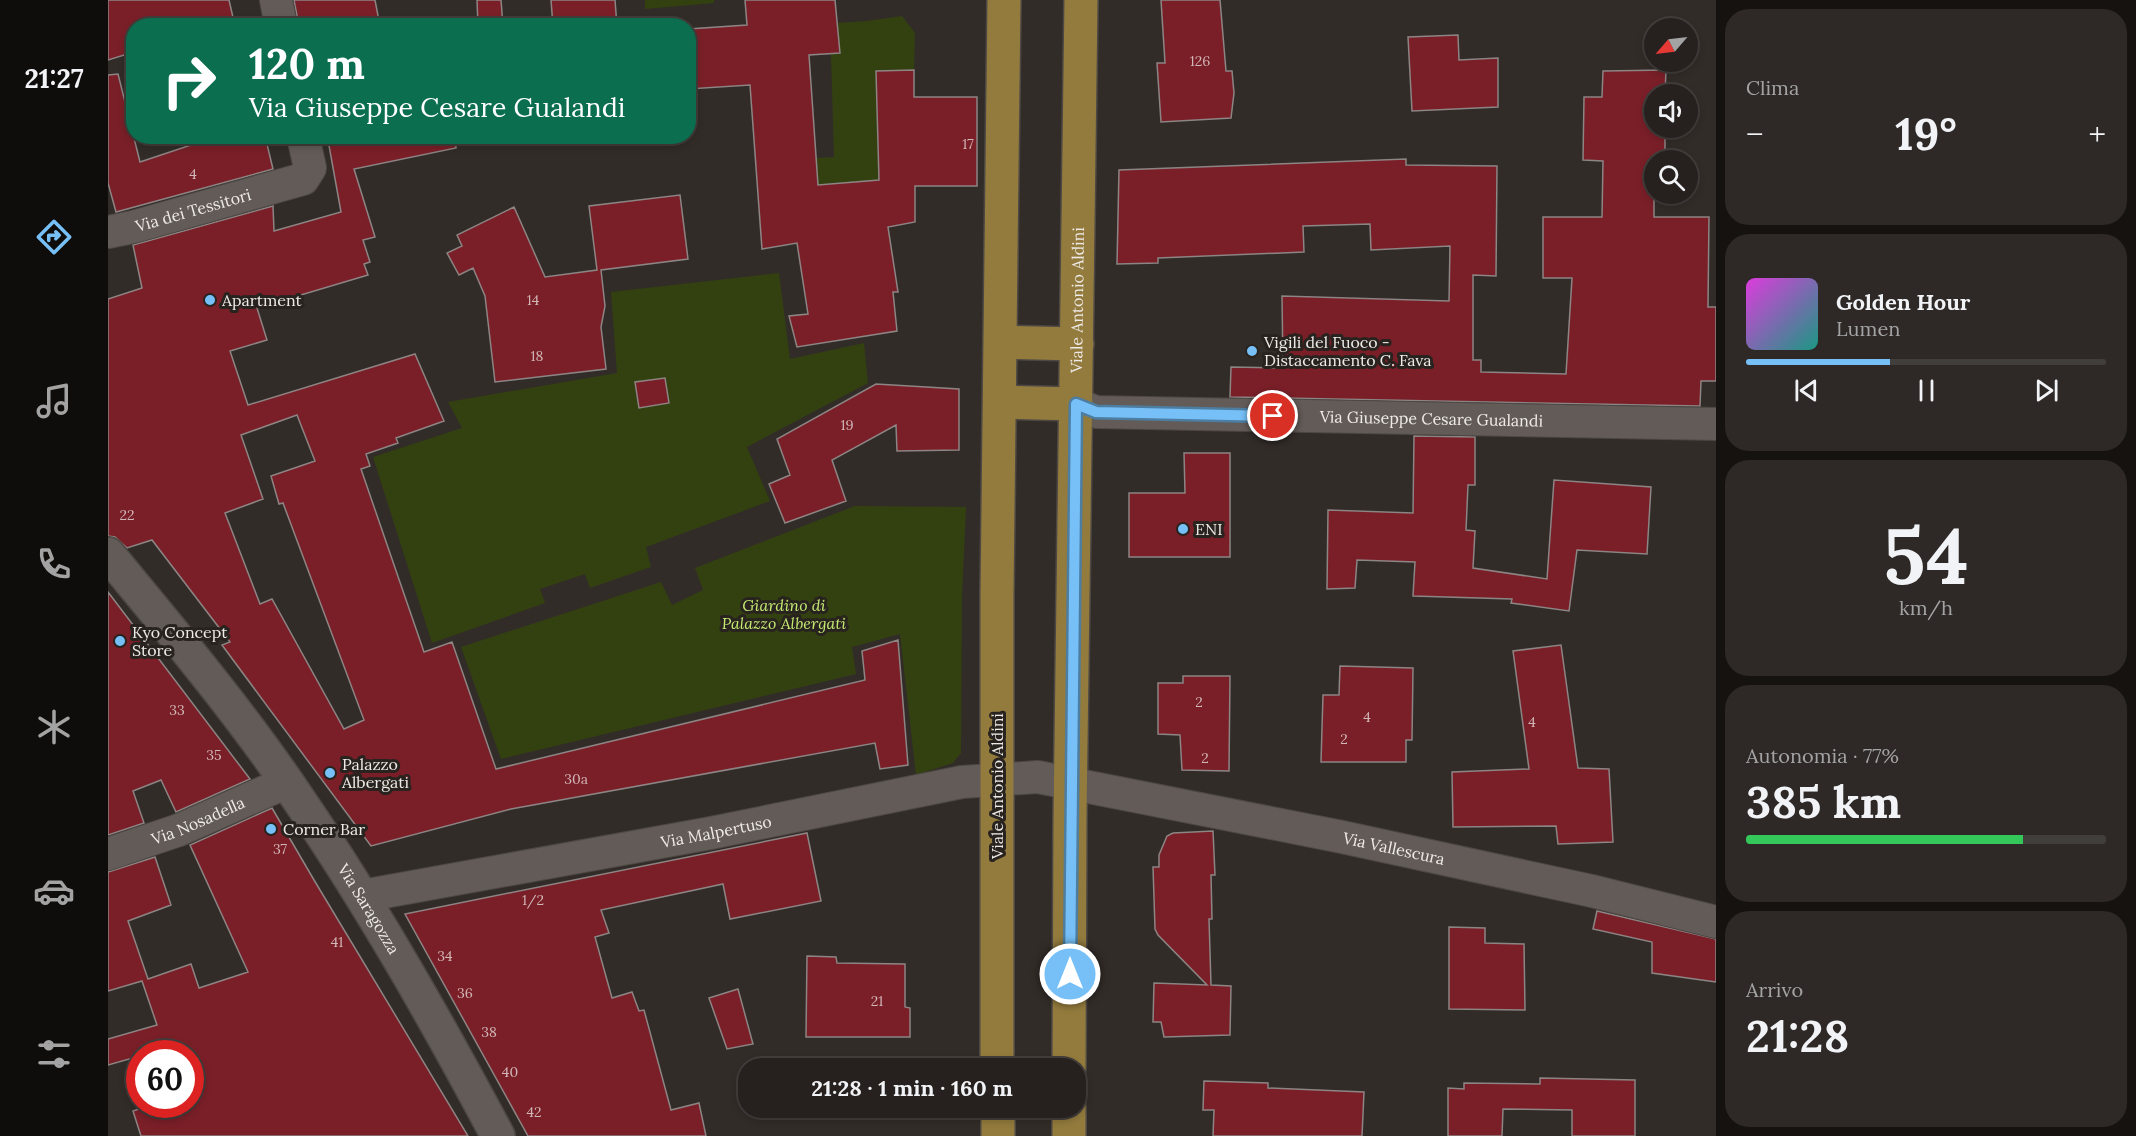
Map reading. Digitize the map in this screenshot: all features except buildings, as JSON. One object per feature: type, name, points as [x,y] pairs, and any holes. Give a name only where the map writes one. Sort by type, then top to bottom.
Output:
[{"type":"main road","name":"Viale Antonio Aldini","points":[[997,1058],[997,780],[1004,0]]},
{"type":"main road","name":"Viale Antonio Aldini","points":[[1069,1058],[1082,0]]},
{"type":"main road","points":[[1000,342],[1077,344]]},
{"type":"main road","points":[[1000,402],[1076,404]]},
{"type":"main road","points":[[998,1118],[998,1136]]},
{"type":"main road","points":[[1069,1118],[1069,1136]]},
{"type":"street","points":[[276,0],[279,18]]},
{"type":"street","name":"Via dei Tessitori","points":[[108,232],[303,179],[310,168],[305,144]]},
{"type":"street","name":"Via Giuseppe Cesare Gualandi","points":[[1076,404],[1096,412],[1716,424]]},
{"type":"street","name":"Via Saragozza","points":[[108,554],[216,688],[287,782],[362,896],[498,1136]]},
{"type":"street","name":"Via Malpertuso","points":[[362,896],[711,833],[962,782],[1038,777],[1071,783]]},
{"type":"street","name":"Via Nosadella","points":[[108,854],[206,819],[287,782]]},
{"type":"street","name":"Via Vallescura","points":[[1071,783],[1342,837],[1592,891],[1716,922]]},
{"type":"green space","points":[[645,0],[714,0],[714,3],[645,9]]},
{"type":"green space","points":[[902,16],[915,33],[914,70],[877,71],[879,180],[818,185],[816,158],[834,157],[831,54],[840,53],[837,23]]},
{"type":"green space","points":[[779,273],[790,359],[864,343],[868,383],[747,447],[770,501],[646,547],[651,567],[590,588],[585,574],[540,589],[545,603],[432,643],[373,457],[462,428],[448,402],[617,373],[611,292]]},
{"type":"green space","name":"Giardino di Palazzo Albergati","points":[[855,506],[966,507],[962,596],[961,753],[953,763],[916,775],[900,634],[852,647],[856,674],[501,759],[461,647],[661,582],[672,605],[703,590],[695,568]]},
{"type":"place","name":"Apartment","points":[[210,300]]},
{"type":"place","name":"Vigili del Fuoco - Distaccamento C. Fava","points":[[1252,351]]},
{"type":"place","name":"ENI","points":[[1183,529]]},
{"type":"place","name":"Kyo Concept Store","points":[[120,641]]},
{"type":"place","name":"Palazzo Albergati","points":[[330,773]]},
{"type":"place","name":"Corner Bar","points":[[271,829]]},
{"type":"route","points":[[1070,974],[1076,404],[1096,412],[1273,416]]}]
